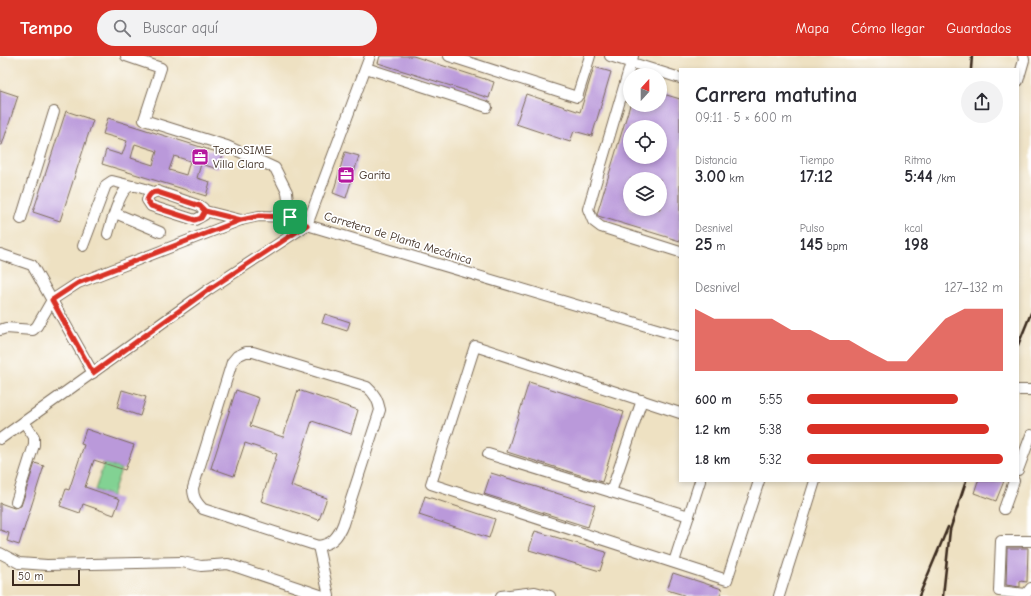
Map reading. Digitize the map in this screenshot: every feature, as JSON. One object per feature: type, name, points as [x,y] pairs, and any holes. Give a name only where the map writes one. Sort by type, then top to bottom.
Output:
[{"type":"street","points":[[126,56],[161,68],[144,120],[227,146],[275,168],[287,192],[290,217]]},
{"type":"street","points":[[0,330],[6,328],[33,330],[37,326],[52,300],[78,283],[241,220],[260,216],[290,217],[307,225],[370,56]]},
{"type":"street","points":[[449,56],[577,97],[590,56]]},
{"type":"street","points":[[610,56],[632,59],[679,78]]},
{"type":"street","points":[[1019,78],[1024,60],[1023,56]]},
{"type":"street","points":[[632,59],[588,209],[593,221],[601,227],[679,252]]},
{"type":"street","points":[[366,68],[487,107]]},
{"type":"street","points":[[21,218],[54,112]]},
{"type":"street","points":[[610,135],[620,138]]},
{"type":"street","points":[[83,246],[106,185],[112,181],[157,192],[200,206],[205,211],[241,220]]},
{"type":"street","points":[[108,234],[122,193],[132,186]]},
{"type":"street","points":[[152,192],[147,200],[151,206],[195,220],[201,218],[205,211]]},
{"type":"street","points":[[115,213],[160,232]]},
{"type":"street","name":"Carretera de Planta Mecánica","points":[[0,438],[208,290],[307,225],[679,336]]},
{"type":"street","points":[[0,254],[32,264],[93,373]]},
{"type":"street","points":[[679,413],[476,346],[431,484],[727,580],[759,482]]},
{"type":"street","points":[[246,352],[253,352],[367,387],[375,394],[379,402],[380,410],[341,529],[334,540],[326,545],[318,546],[203,509],[197,504],[193,496],[192,488],[232,362],[237,356],[246,352]]},
{"type":"street","points":[[1019,390],[1031,390]]},
{"type":"street","points":[[611,492],[642,400]]},
{"type":"street","points":[[16,502],[34,444],[34,437],[24,422]]},
{"type":"street","points":[[1019,467],[1031,435]]},
{"type":"street","points":[[488,454],[689,516]]},
{"type":"street","points":[[674,562],[700,482]]},
{"type":"street","points":[[779,596],[815,482]]},
{"type":"street","points":[[1004,509],[1014,482]]},
{"type":"street","points":[[1031,541],[1001,541],[998,591],[1026,594],[1031,588]]},
{"type":"street","points":[[318,546],[329,596]]},
{"type":"street","points":[[0,553],[19,563],[48,565],[182,562],[201,566],[228,564],[323,596]]},
{"type":"street","points":[[501,596],[535,594],[550,596]]},
{"type":"green space","points":[[104,463],[121,469],[112,496],[95,490]]},
{"type":"building","points":[[380,56],[413,56],[494,82],[489,98],[378,63]]},
{"type":"building","points":[[594,67],[611,72],[592,136],[574,131],[570,142],[516,124],[526,94],[580,112]]},
{"type":"building","points":[[0,90],[18,96],[2,145],[0,145]]},
{"type":"building","points":[[667,95],[679,99],[679,241],[598,216],[597,214],[623,128],[623,164],[667,164],[667,120],[625,120],[628,112],[667,112]]},
{"type":"building","points":[[66,111],[93,120],[60,221],[33,212]]},
{"type":"building","name":"TecnoSIME Villa Clara","points":[[108,118],[223,154],[218,169],[201,164],[197,178],[210,182],[206,196],[102,164],[106,150],[122,155],[127,141],[103,134]],"holes":[[[135,144],[157,151],[153,165],[131,158]],[[174,156],[190,161],[186,175],[169,170]]]},
{"type":"building","name":"Garita","points":[[345,152],[359,156],[346,198],[333,193]]},
{"type":"building","points":[[325,314],[350,322],[347,331],[322,323]]},
{"type":"building","points":[[529,382],[624,412],[602,482],[507,452]]},
{"type":"building","points":[[122,390],[146,397],[140,416],[117,408]]},
{"type":"building","points":[[236,390],[259,398],[250,426],[283,437],[298,390],[358,410],[351,434],[312,421],[291,486],[327,498],[319,520],[261,501],[277,454],[245,443],[234,476],[211,468]]},
{"type":"building","points":[[86,429],[134,445],[125,470],[94,460],[85,487],[120,499],[114,515],[83,504],[80,513],[60,506],[66,489],[69,490],[84,445],[81,444]]},
{"type":"building","points":[[35,463],[44,466],[19,545],[7,541],[9,533],[0,530],[0,503],[14,508],[21,506]]},
{"type":"building","points":[[491,473],[595,505],[588,527],[484,494]]},
{"type":"building","points":[[978,482],[1004,482],[996,501],[974,493]]},
{"type":"building","points":[[425,496],[495,519],[489,538],[419,515]]},
{"type":"building","points":[[535,531],[606,552],[600,571],[529,550]]},
{"type":"building","points":[[1007,548],[1028,548],[1027,582],[1020,581],[1020,587],[1006,585]]},
{"type":"building","points":[[673,573],[722,589],[720,596],[687,596],[667,590]]},
{"type":"railway","points":[[971,68],[972,56]]},
{"type":"railway","points":[[1019,343],[1031,313]]},
{"type":"railway","points":[[943,596],[950,530],[966,482]]},
{"type":"railway","points":[[919,596],[948,527]]},
{"type":"place","name":"TecnoSIME Villa Clara","points":[[200,157]]},
{"type":"place","name":"Garita","points":[[346,175]]},
{"type":"route","points":[[290,217],[260,216],[241,220],[205,211],[204,208],[200,206],[157,192],[152,192],[147,200],[151,206],[195,220],[201,218],[205,211],[241,220],[78,283],[52,300],[93,373],[208,290],[307,225],[290,217]]}]
